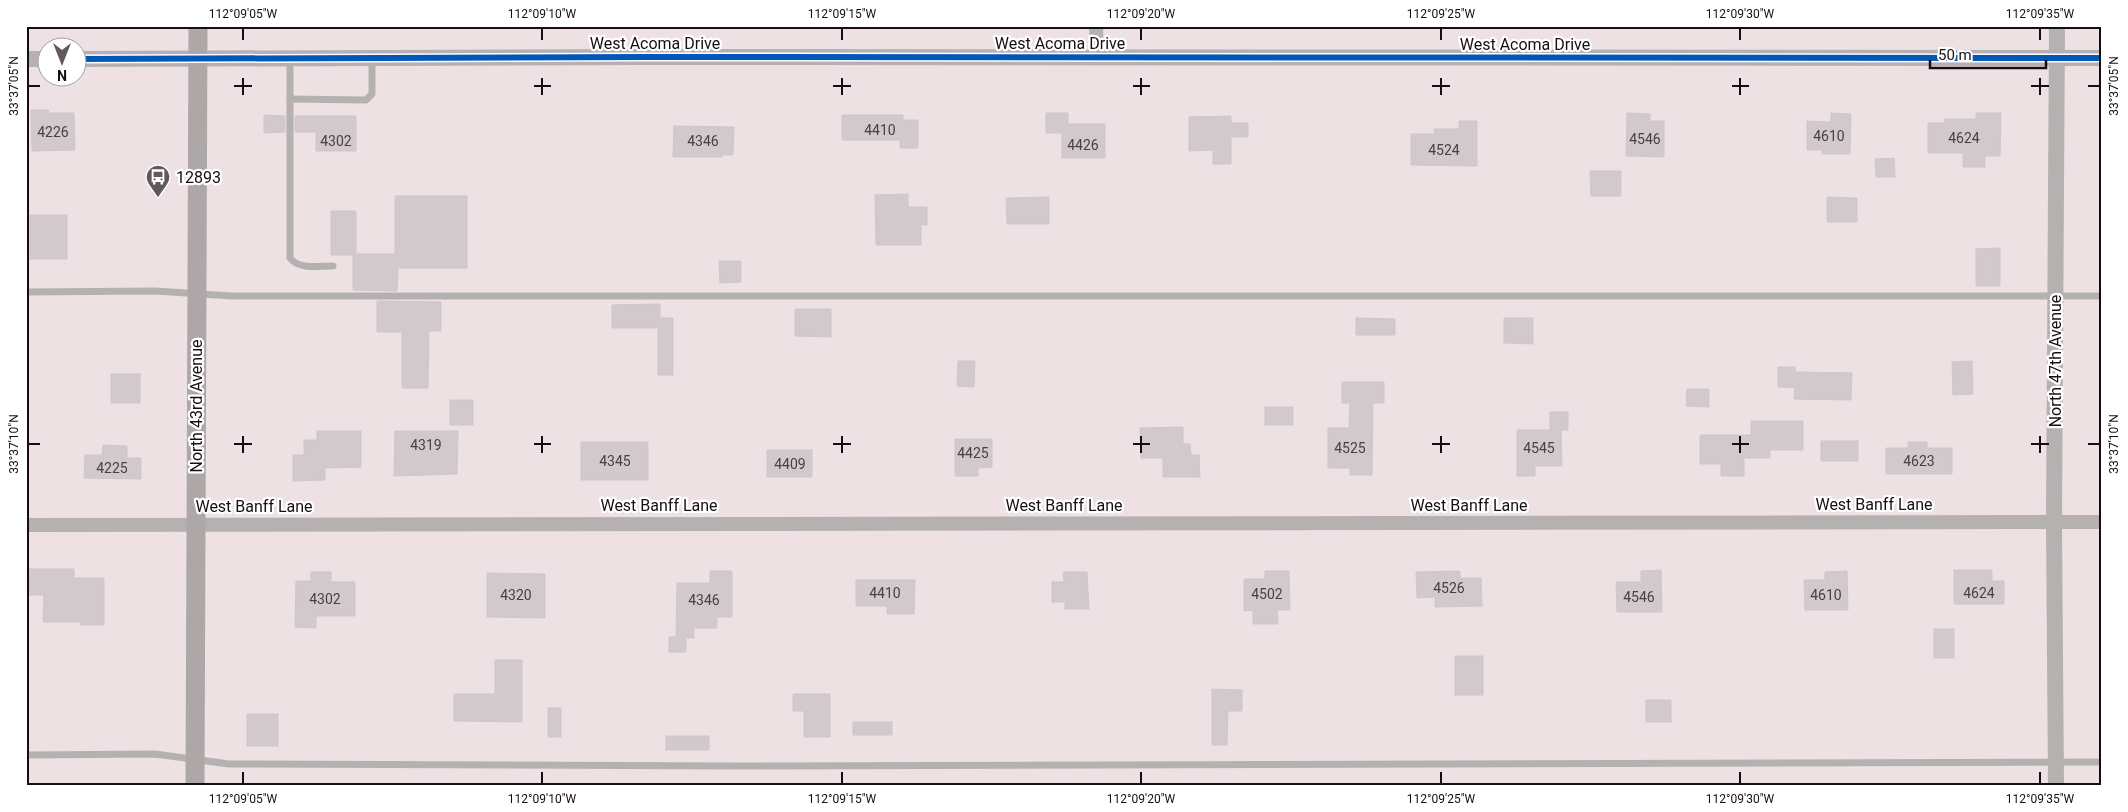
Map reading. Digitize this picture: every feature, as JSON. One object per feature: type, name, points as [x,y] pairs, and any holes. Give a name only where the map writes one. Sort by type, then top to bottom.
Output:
[{"type":"main road","name":"North 43rd Avenue","points":[[195,786],[198,26]]},
{"type":"street","points":[[1096,26],[1097,56]]},
{"type":"street","name":"North 47th Avenue","points":[[2056,786],[2054,522],[2057,26]]},
{"type":"street","name":"West Acoma Drive","points":[[88,58],[1097,56],[2102,58]]},
{"type":"street","name":"West Banff Lane","points":[[26,524],[2102,522]]},
{"type":"lane","points":[[290,57],[290,258],[301,266],[333,266]]},
{"type":"lane","points":[[290,99],[366,100],[372,94],[372,57]]},
{"type":"lane","points":[[26,292],[155,291],[232,296],[2102,296]]},
{"type":"lane","points":[[26,755],[155,754],[229,764],[735,766],[2102,762]]},
{"type":"building","points":[[31,110],[48,110],[49,113],[74,113],[75,150],[32,151]]},
{"type":"building","points":[[1046,113],[1068,113],[1068,124],[1105,124],[1105,158],[1062,158],[1062,133],[1046,133]]},
{"type":"building","points":[[1627,113],[1650,114],[1650,121],[1664,121],[1664,157],[1626,156]]},
{"type":"building","points":[[1831,113],[1851,114],[1850,154],[1822,154],[1822,150],[1807,150],[1807,121],[1831,122]]},
{"type":"building","points":[[1976,113],[2001,113],[2000,156],[1985,156],[1985,167],[1963,167],[1963,153],[1928,153],[1928,123],[1945,123],[1945,119],[1976,119]]},
{"type":"building","points":[[264,115],[285,116],[285,132],[264,133]]},
{"type":"building","points":[[842,115],[903,115],[903,120],[918,120],[918,148],[900,148],[900,140],[842,140]]},
{"type":"building","points":[[295,116],[356,116],[356,151],[316,151],[316,132],[295,132]]},
{"type":"building","points":[[1231,116],[1231,123],[1248,123],[1248,137],[1231,137],[1231,164],[1213,164],[1213,150],[1189,151],[1189,117]]},
{"type":"building","points":[[1459,121],[1477,121],[1477,166],[1411,165],[1411,134],[1434,134],[1434,129],[1459,129]]},
{"type":"building","points":[[674,126],[734,127],[733,155],[722,155],[722,157],[673,157]]},
{"type":"building","points":[[1894,158],[1895,177],[1876,177],[1875,159]]},
{"type":"building","points":[[1590,171],[1621,171],[1621,196],[1591,196]]},
{"type":"building","points":[[908,194],[908,207],[927,207],[927,225],[921,225],[921,245],[876,245],[875,195]]},
{"type":"building","points":[[395,196],[467,196],[467,268],[398,268],[397,291],[353,290],[353,255],[331,255],[331,211],[356,211],[356,254],[395,254]]},
{"type":"building","points":[[1049,197],[1049,224],[1007,224],[1006,198]]},
{"type":"building","points":[[1827,197],[1857,198],[1857,222],[1827,222]]},
{"type":"building","points":[[30,215],[67,215],[67,259],[30,259]]},
{"type":"building","points":[[2000,248],[2000,286],[1976,286],[1976,249]]},
{"type":"building","points":[[719,261],[741,261],[741,282],[720,283]]},
{"type":"building","points":[[377,301],[441,302],[441,331],[429,331],[428,388],[402,388],[402,332],[377,332]]},
{"type":"building","points":[[660,304],[660,318],[673,318],[673,375],[658,375],[658,328],[612,328],[612,305]]},
{"type":"building","points":[[795,309],[831,309],[831,337],[795,336]]},
{"type":"building","points":[[1356,318],[1395,319],[1395,335],[1356,335]]},
{"type":"building","points":[[1504,318],[1533,318],[1533,344],[1504,343]]},
{"type":"building","points":[[958,361],[975,361],[974,387],[957,386]]},
{"type":"building","points":[[1972,361],[1973,394],[1953,395],[1952,362]]},
{"type":"building","points":[[1778,367],[1795,367],[1795,372],[1852,373],[1851,400],[1794,399],[1795,388],[1778,387]]},
{"type":"building","points":[[111,374],[140,374],[140,403],[111,403]]},
{"type":"building","points":[[1342,382],[1384,382],[1384,403],[1373,403],[1372,475],[1350,475],[1350,468],[1328,468],[1328,428],[1349,428],[1350,403],[1342,403]]},
{"type":"building","points":[[1687,389],[1709,389],[1709,407],[1686,406]]},
{"type":"building","points":[[450,400],[473,400],[473,425],[450,425]]},
{"type":"building","points":[[1265,407],[1293,407],[1293,425],[1265,425]]},
{"type":"building","points":[[1550,412],[1568,412],[1568,430],[1561,430],[1562,466],[1535,466],[1535,476],[1517,476],[1517,430],[1550,430]]},
{"type":"building","points":[[1751,421],[1803,421],[1803,450],[1770,450],[1770,458],[1744,458],[1744,476],[1721,476],[1721,464],[1700,464],[1700,435],[1751,435]]},
{"type":"building","points":[[1183,427],[1183,444],[1190,444],[1191,455],[1199,455],[1200,477],[1163,477],[1163,458],[1141,458],[1140,428]]},
{"type":"building","points":[[317,431],[361,431],[361,467],[325,468],[325,480],[293,481],[293,455],[304,455],[304,440],[317,440]]},
{"type":"building","points":[[395,431],[458,431],[457,474],[394,476]]},
{"type":"building","points":[[955,439],[992,439],[992,467],[978,468],[978,476],[955,476]]},
{"type":"building","points":[[1821,441],[1858,441],[1858,461],[1821,461]]},
{"type":"building","points":[[581,442],[648,442],[648,480],[581,480]]},
{"type":"building","points":[[1908,442],[1927,442],[1927,448],[1952,448],[1952,474],[1886,474],[1886,448],[1908,448]]},
{"type":"building","points":[[103,445],[127,446],[127,458],[141,458],[141,479],[84,478],[85,455],[102,455]]},
{"type":"building","points":[[767,450],[812,450],[812,477],[767,477]]},
{"type":"building","points":[[26,569],[74,569],[74,578],[104,578],[104,625],[81,625],[81,622],[43,622],[44,595],[26,595]]},
{"type":"building","points":[[1661,570],[1662,612],[1617,612],[1616,582],[1641,582],[1641,571]]},
{"type":"building","points":[[1954,570],[1992,570],[1992,581],[2004,581],[2004,604],[1954,604]]},
{"type":"building","points":[[710,571],[732,571],[732,617],[717,617],[717,628],[694,628],[694,638],[686,638],[686,652],[669,652],[669,637],[676,637],[677,583],[710,583]]},
{"type":"building","points":[[1265,571],[1289,571],[1290,610],[1277,610],[1278,624],[1253,624],[1253,610],[1244,611],[1244,579],[1265,579]]},
{"type":"building","points":[[1460,571],[1460,578],[1481,578],[1482,606],[1435,607],[1435,597],[1417,598],[1416,572]]},
{"type":"building","points":[[1847,571],[1848,610],[1805,610],[1804,580],[1825,580],[1825,572]]},
{"type":"building","points":[[311,572],[331,572],[331,582],[355,582],[355,616],[316,616],[316,628],[295,627],[296,581],[311,581]]},
{"type":"building","points":[[1063,572],[1087,572],[1089,609],[1065,609],[1065,602],[1052,602],[1052,582],[1064,582]]},
{"type":"building","points":[[487,573],[545,574],[545,618],[487,617]]},
{"type":"building","points":[[856,580],[915,580],[914,614],[887,614],[887,606],[856,606]]},
{"type":"building","points":[[1934,629],[1954,629],[1954,658],[1934,658]]},
{"type":"building","points":[[1455,656],[1483,656],[1483,695],[1455,695]]},
{"type":"building","points":[[495,660],[522,660],[522,722],[454,721],[454,694],[495,694]]},
{"type":"building","points":[[1212,689],[1242,690],[1242,711],[1228,711],[1227,745],[1212,745]]},
{"type":"building","points":[[793,694],[830,694],[830,737],[804,737],[804,711],[793,711]]},
{"type":"building","points":[[1646,700],[1671,700],[1671,722],[1646,722]]},
{"type":"building","points":[[548,708],[561,708],[561,737],[548,737]]},
{"type":"building","points":[[247,714],[278,714],[278,746],[247,746]]},
{"type":"building","points":[[853,722],[892,722],[892,735],[853,735]]},
{"type":"building","points":[[666,736],[709,736],[709,750],[666,750]]},
{"type":"cycle path","points":[[88,59],[646,57],[2102,58]]},
{"type":"place","name":"12893","points":[[158,198]]}]
